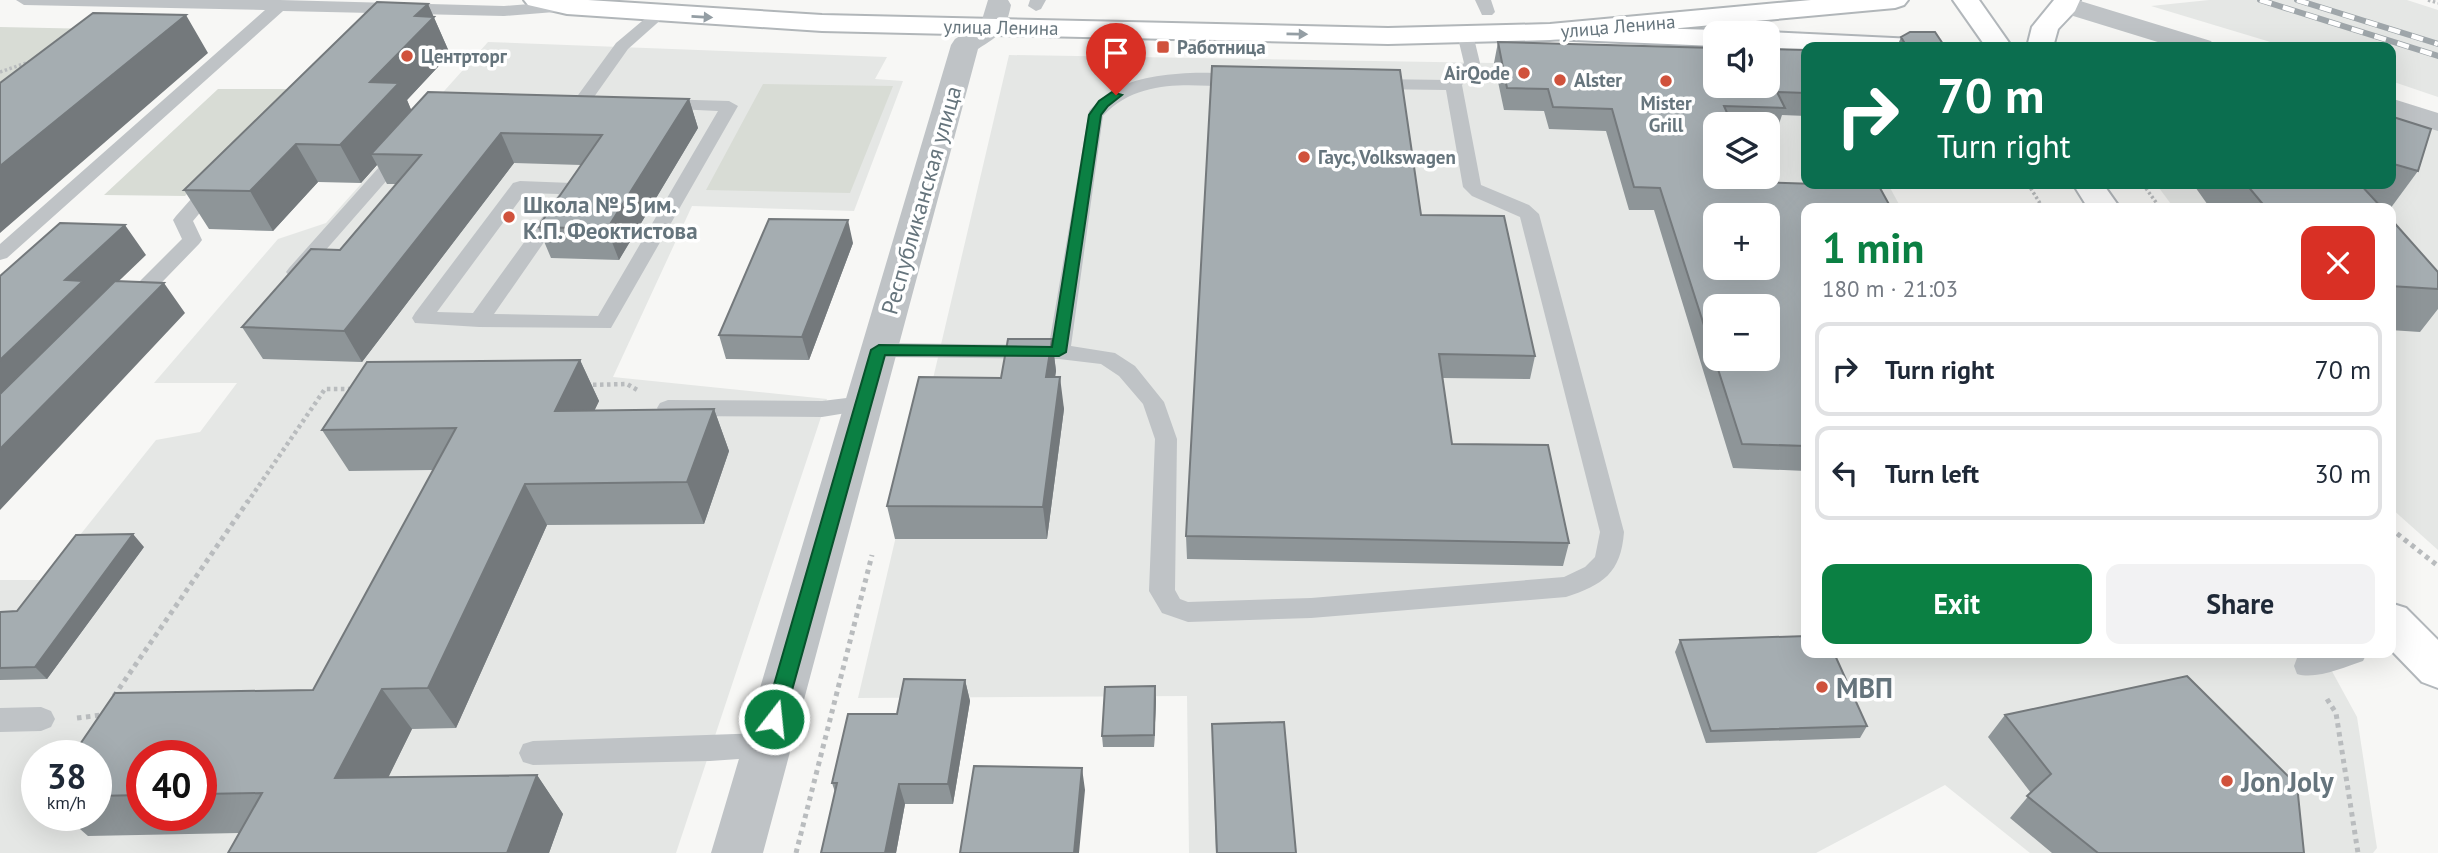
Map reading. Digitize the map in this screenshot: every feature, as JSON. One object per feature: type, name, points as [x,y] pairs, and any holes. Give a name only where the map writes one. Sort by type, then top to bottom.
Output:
[{"type":"main road","name":"улица Ленина","points":[[537,0],[567,6],[660,14],[822,23],[996,16],[1037,3],[1485,6],[1661,0]]},
{"type":"main road","name":"улица Ленина","points":[[861,0],[996,16],[1374,35],[1550,32],[1703,38]]},
{"type":"main road","name":"улица Ленина","points":[[1550,32],[1895,0]]},
{"type":"main road","points":[[1966,0],[1995,42]]},
{"type":"main road","points":[[2041,42],[2045,27],[2066,2]]},
{"type":"main road","points":[[1780,43],[1801,49]]},
{"type":"main road","points":[[2396,634],[2438,669]]},
{"type":"street","points":[[2066,2],[2186,42]]},
{"type":"street","name":"Республиканская улица","points":[[737,853],[965,45],[996,16]]},
{"type":"street","points":[[2396,109],[2438,122]]},
{"type":"lane","points":[[24,0],[280,5],[382,17],[567,6]]},
{"type":"lane","points":[[0,254],[280,5]]},
{"type":"lane","points":[[479,320],[572,189],[520,187],[422,317],[479,320],[604,323],[729,106],[576,102],[622,46],[660,14]]},
{"type":"lane","points":[[879,350],[1059,352],[1107,358],[1127,372],[1153,402],[1166,439],[1163,591],[1171,606],[1188,612],[1311,608],[1566,587],[1596,575],[1611,552],[1612,532],[1530,214],[1518,205],[1481,194],[1472,187],[1454,85],[1472,63],[1465,34]]},
{"type":"lane","points":[[1059,352],[1095,115],[1103,103],[1141,84],[1173,79],[1254,81]]},
{"type":"lane","points":[[1360,83],[1454,85]]},
{"type":"lane","points":[[292,276],[412,141]]},
{"type":"lane","points":[[111,322],[192,240],[183,220],[228,171]]},
{"type":"lane","points":[[667,408],[822,409],[863,404]]},
{"type":"lane","points":[[2307,666],[2336,658]]},
{"type":"lane","points":[[0,720],[41,719]]},
{"type":"lane","points":[[533,753],[766,745]]},
{"type":"path","points":[[2428,0],[2438,3]]},
{"type":"path","points":[[0,72],[37,60]]},
{"type":"path","points":[[572,385],[627,384],[667,408]]},
{"type":"path","points":[[41,719],[100,717],[325,389],[366,388]]},
{"type":"path","points":[[2396,533],[2438,566]]},
{"type":"path","points":[[2307,666],[2336,713],[2358,853]]},
{"type":"shaded area","points":[[2209,0],[2407,0],[2438,10],[2438,97],[2396,83],[2396,42],[2270,42],[2151,6]]},
{"type":"shaded area","points":[[0,27],[97,29],[0,123]]},
{"type":"shaded area","points":[[488,42],[887,57],[875,79],[903,81],[854,211],[692,206],[613,377],[827,399],[676,853],[0,853],[0,580],[44,580],[156,440],[200,432],[237,383],[154,383],[278,239],[326,223]]},
{"type":"shaded area","points":[[1009,55],[1494,63],[1703,85],[1703,98],[1780,98],[1780,81],[1801,73],[1801,189],[1891,189],[1898,203],[1801,203],[1801,658],[2325,658],[2357,717],[2377,848],[2373,853],[2030,853],[1945,785],[1816,853],[1189,853],[1187,696],[858,698]]},
{"type":"shaded area","points":[[763,84],[893,86],[850,193],[706,190]]},
{"type":"shaded area","points":[[218,89],[292,89],[185,196],[104,195]]},
{"type":"shaded area","points":[[2396,116],[2438,128],[2438,550],[2396,512],[2396,203],[2170,203],[2160,189],[2396,189]]},
{"type":"building","points":[[377,2],[428,4],[415,16],[434,17],[370,82],[399,83],[340,145],[296,144],[250,191],[184,190]]},
{"type":"building","points":[[93,13],[186,15],[0,166],[0,83]]},
{"type":"building","points":[[1910,32],[1935,32],[1942,42],[1904,42],[1901,37]]},
{"type":"building","points":[[1498,42],[1703,48],[1703,98],[1780,98],[1785,108],[1724,106],[1727,112],[1703,112],[1703,189],[1780,189],[1780,183],[1801,183],[1801,189],[1881,189],[1888,203],[1801,203],[1801,446],[1742,444],[1719,371],[1780,371],[1780,294],[1703,294],[1703,322],[1660,188],[1634,187],[1612,109],[1553,107],[1548,89],[1507,88]]},
{"type":"building","points":[[1780,49],[1801,50],[1801,93],[1780,92]]},
{"type":"building","points":[[1212,66],[1400,70],[1421,215],[1504,216],[1535,356],[1439,354],[1452,444],[1548,445],[1569,543],[1186,536]]},
{"type":"building","points":[[428,92],[689,99],[607,229],[538,227],[602,135],[501,133],[344,331],[242,327],[311,249],[340,250],[421,155],[371,154]]},
{"type":"building","points":[[2396,118],[2431,129],[2418,171],[2396,165]]},
{"type":"building","points":[[2250,189],[2365,189],[2377,203],[2262,203]]},
{"type":"building","points":[[769,219],[848,220],[802,337],[719,335]]},
{"type":"building","points":[[60,223],[125,225],[65,280],[83,281],[0,360],[0,276]]},
{"type":"building","points":[[2396,225],[2438,272],[2438,289],[2396,286]]},
{"type":"building","points":[[115,281],[164,283],[0,449],[0,394]]},
{"type":"building","points":[[1008,339],[1052,339],[1046,377],[1060,377],[1043,507],[887,506],[919,377],[1001,378]]},
{"type":"building","points":[[580,360],[555,411],[714,409],[687,482],[525,484],[428,688],[382,689],[335,778],[537,775],[507,853],[228,853],[262,793],[217,794],[217,740],[126,740],[126,795],[112,796],[112,740],[83,740],[115,693],[313,690],[456,428],[322,430],[367,362]]},
{"type":"building","points":[[133,534],[35,667],[0,668],[0,612],[17,611],[76,535]]},
{"type":"building","points":[[1801,636],[1801,658],[1836,658],[1867,726],[1711,731],[1680,640]]},
{"type":"building","points":[[2187,676],[2297,785],[2304,853],[2098,853],[2027,796],[2051,774],[2005,715]]},
{"type":"building","points":[[904,679],[965,680],[948,784],[899,784],[885,853],[821,853],[837,783],[832,783],[848,714],[897,714]]},
{"type":"building","points":[[1155,686],[1154,735],[1102,736],[1105,687]]},
{"type":"building","points":[[1284,722],[1296,853],[1217,853],[1212,724]]},
{"type":"building","points":[[974,766],[1082,768],[1074,853],[960,853]]},
{"type":"railway","points":[[2260,0],[2394,42]]},
{"type":"railway","points":[[2297,0],[2438,44]]},
{"type":"railway","points":[[2396,43],[2438,56]]},
{"type":"place","name":"Работница","points":[[1163,47]]},
{"type":"place","name":"Центрторг","points":[[407,56]]},
{"type":"place","name":"AirQode","points":[[1524,73]]},
{"type":"place","name":"Alster","points":[[1560,80]]},
{"type":"place","name":"Mister Grill","points":[[1666,81]]},
{"type":"place","name":"Гаус, Volkswagen","points":[[1304,157]]},
{"type":"place","name":"Школа № 5 им. К.П. Феоктистова","points":[[509,217]]},
{"type":"place","name":"МВП","points":[[1822,687]]},
{"type":"place","name":"Jon Joly","points":[[2227,781]]},
{"type":"route","points":[[774,719],[879,350],[1059,352],[1095,115],[1103,103],[1116,95]]}]
